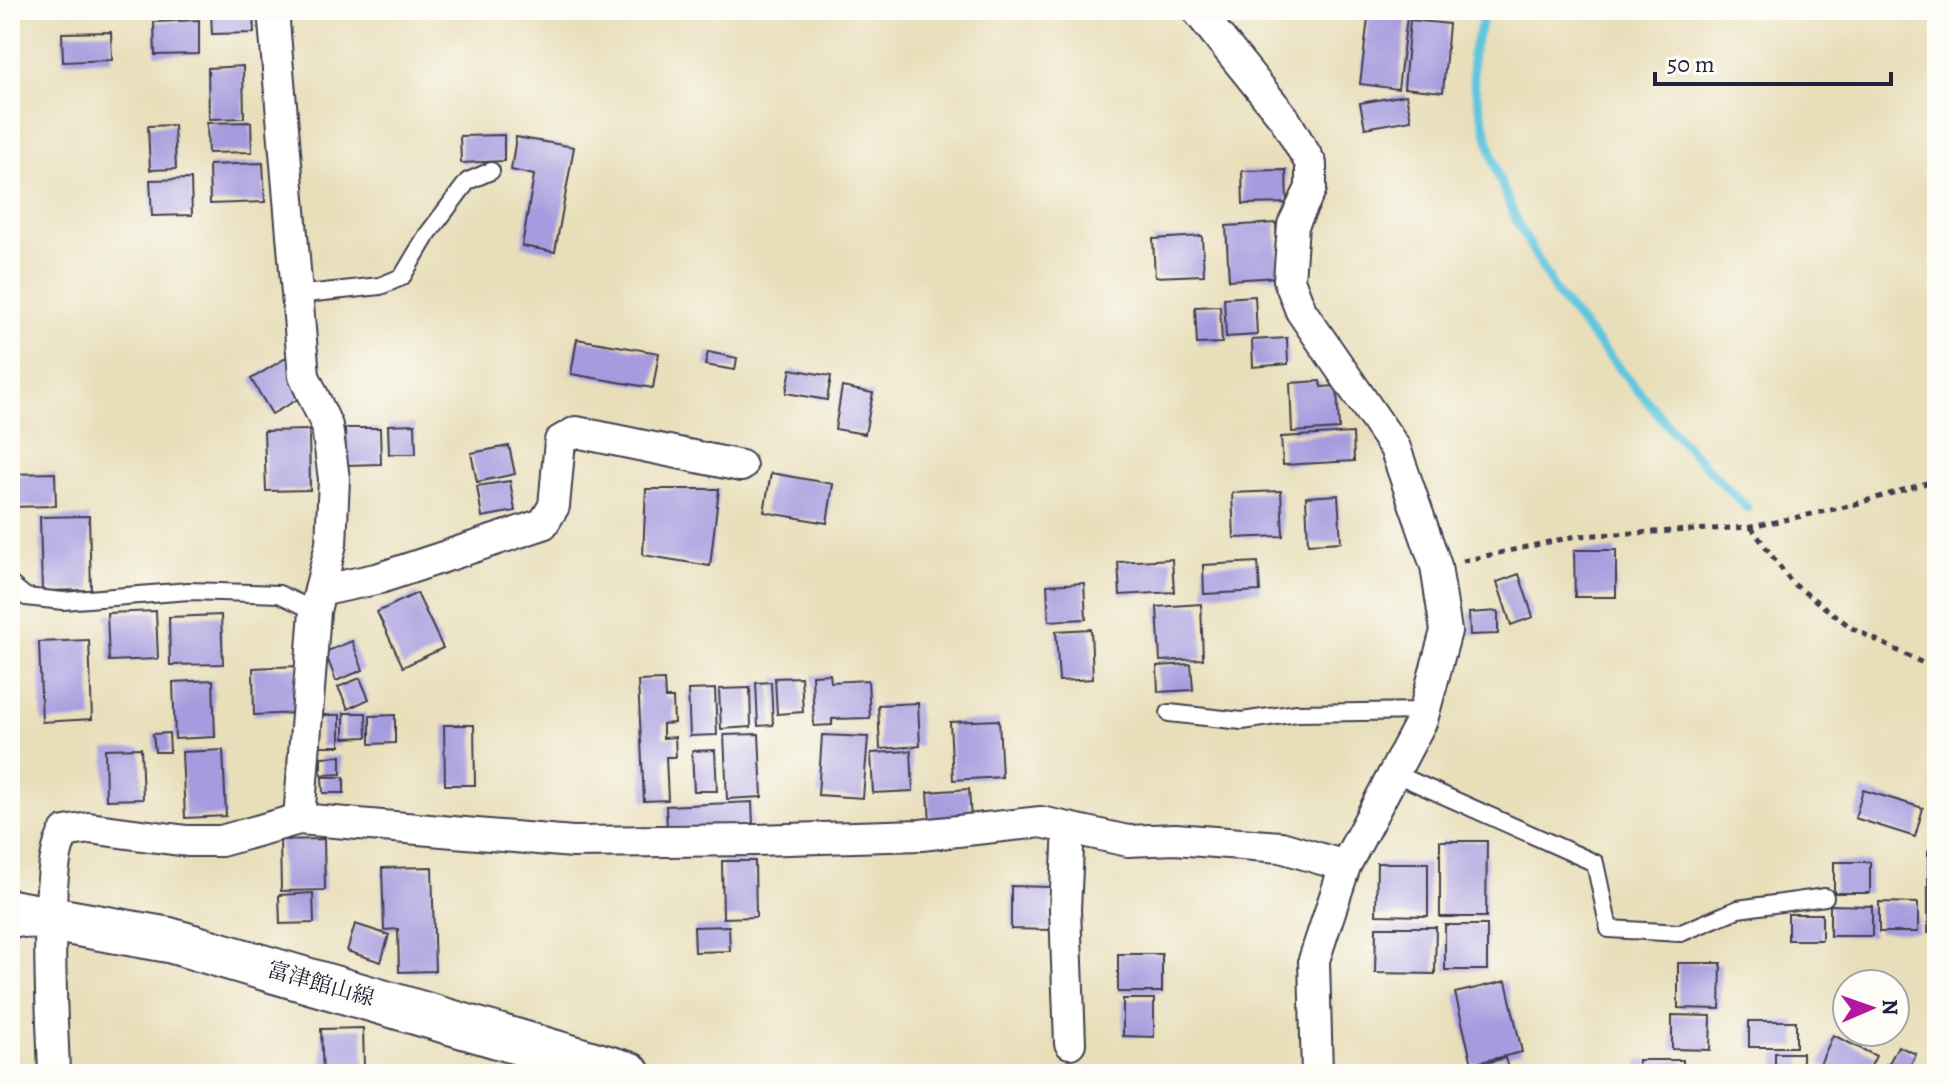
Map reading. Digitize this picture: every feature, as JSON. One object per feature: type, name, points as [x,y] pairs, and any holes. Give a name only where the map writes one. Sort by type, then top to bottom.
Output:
[{"type":"main road","name":"富津館山線","points":[[31,915],[169,940],[628,1074]]},
{"type":"street","points":[[273,10],[304,376],[327,426],[334,479],[331,544],[317,601],[299,819]]},
{"type":"street","points":[[1197,10],[1284,118],[1311,164],[1311,188],[1293,225],[1289,280],[1301,311],[1395,448],[1436,566],[1446,631],[1425,711],[1396,774],[1345,866],[1314,960],[1317,1074]]},
{"type":"street","points":[[317,601],[543,524],[554,506],[560,441],[576,432],[741,466]]},
{"type":"street","points":[[54,1074],[31,915],[56,844],[65,832],[89,828],[187,841],[221,841],[299,819],[573,842],[921,835],[1007,823],[1041,822],[1128,841],[1175,839],[1281,847],[1345,866]]},
{"type":"street","points":[[1069,828],[1065,909],[1070,1043]]},
{"type":"lane","points":[[296,295],[380,286],[402,277],[427,235],[468,181],[491,171]]},
{"type":"lane","points":[[10,584],[26,597],[63,601],[189,591],[279,594],[317,601]]},
{"type":"lane","points":[[1169,713],[1242,721],[1297,713],[1425,711]]},
{"type":"lane","points":[[1396,774],[1595,863],[1609,929],[1681,933],[1738,909],[1825,897]]},
{"type":"path","points":[[1436,566],[1576,536],[1751,527],[1845,507],[1937,480]]},
{"type":"path","points":[[1751,527],[1791,582],[1839,619],[1937,670]]},
{"type":"building","points":[[211,10],[253,10],[254,33],[212,34]]},
{"type":"building","points":[[1369,10],[1408,10],[1398,89],[1360,84]]},
{"type":"building","points":[[1410,10],[1449,10],[1448,17]]},
{"type":"building","points":[[199,20],[199,54],[155,55],[154,22]]},
{"type":"building","points":[[1410,20],[1449,24],[1443,92],[1404,88]]},
{"type":"building","points":[[111,32],[112,60],[63,62],[62,33]]},
{"type":"building","points":[[243,66],[244,118],[209,119],[208,68]]},
{"type":"building","points":[[1406,95],[1411,120],[1365,128],[1360,103]]},
{"type":"building","points":[[251,122],[252,152],[208,153],[207,123]]},
{"type":"building","points":[[174,125],[176,169],[150,170],[148,126]]},
{"type":"building","points":[[504,135],[504,161],[461,163],[460,136]]},
{"type":"building","points":[[516,137],[574,147],[555,252],[522,246],[534,175],[511,170]]},
{"type":"building","points":[[263,163],[265,202],[210,204],[209,165]]},
{"type":"building","points":[[1286,170],[1287,203],[1243,204],[1242,171]]},
{"type":"building","points":[[191,179],[192,215],[152,216],[150,180]]},
{"type":"building","points":[[1276,223],[1279,277],[1229,280],[1226,226]]},
{"type":"building","points":[[1202,236],[1204,275],[1155,277],[1153,239]]},
{"type":"building","points":[[1255,296],[1257,335],[1226,337],[1224,298]]},
{"type":"building","points":[[1220,306],[1222,343],[1197,344],[1195,307]]},
{"type":"building","points":[[1287,338],[1288,364],[1253,367],[1252,340]]},
{"type":"building","points":[[577,339],[659,353],[653,388],[571,374]]},
{"type":"building","points":[[708,352],[737,358],[735,370],[705,365]]},
{"type":"building","points":[[286,358],[307,394],[272,414],[251,379]]},
{"type":"building","points":[[791,369],[831,376],[827,400],[786,393]]},
{"type":"building","points":[[1320,381],[1321,387],[1337,386],[1339,429],[1292,432],[1290,383]]},
{"type":"building","points":[[842,387],[873,393],[865,434],[835,429]]},
{"type":"building","points":[[415,424],[416,454],[389,454],[388,425]]},
{"type":"building","points":[[345,428],[380,428],[381,464],[346,465]]},
{"type":"building","points":[[309,430],[310,490],[266,491],[264,431]]},
{"type":"building","points":[[1353,433],[1354,461],[1283,465],[1281,437]]},
{"type":"building","points":[[509,446],[515,474],[477,482],[471,453]]},
{"type":"building","points":[[55,473],[56,506],[10,507],[10,474]]},
{"type":"building","points":[[771,473],[833,484],[827,523],[764,512]]},
{"type":"building","points":[[510,481],[515,511],[482,517],[477,486]]},
{"type":"building","points":[[646,489],[719,489],[710,566],[643,555]]},
{"type":"building","points":[[1281,491],[1283,536],[1234,538],[1232,493]]},
{"type":"building","points":[[1338,495],[1341,542],[1308,544],[1306,497]]},
{"type":"building","points":[[89,516],[91,590],[42,591],[40,517]]},
{"type":"building","points":[[1574,550],[1616,550],[1616,597],[1575,597]]},
{"type":"building","points":[[1172,559],[1174,592],[1120,595],[1118,562]]},
{"type":"building","points":[[1258,562],[1260,591],[1204,594],[1203,565]]},
{"type":"building","points":[[1519,574],[1533,617],[1511,625],[1497,582]]},
{"type":"building","points":[[1084,583],[1086,619],[1049,621],[1047,585]]},
{"type":"building","points":[[417,593],[443,648],[403,667],[377,612]]},
{"type":"building","points":[[1201,604],[1203,659],[1160,661],[1157,607]]},
{"type":"building","points":[[156,611],[158,659],[109,661],[107,613]]},
{"type":"building","points":[[1498,611],[1498,634],[1470,635],[1469,613]]},
{"type":"building","points":[[221,615],[223,664],[170,665],[169,617]]},
{"type":"building","points":[[1091,629],[1093,679],[1059,681],[1056,631]]},
{"type":"building","points":[[89,640],[92,719],[42,722],[39,642]]},
{"type":"building","points":[[352,641],[363,670],[336,681],[325,652]]},
{"type":"building","points":[[1191,664],[1193,690],[1158,692],[1157,666]]},
{"type":"building","points":[[297,666],[298,713],[254,715],[253,668]]},
{"type":"building","points":[[830,674],[831,682],[868,680],[870,718],[832,719],[832,725],[814,726],[812,675]]},
{"type":"building","points":[[801,677],[803,712],[777,714],[775,678]]},
{"type":"building","points":[[360,678],[369,699],[348,709],[338,687]]},
{"type":"building","points":[[213,680],[215,737],[175,739],[173,682]]},
{"type":"building","points":[[664,680],[665,698],[673,698],[674,723],[663,724],[663,738],[675,737],[676,757],[666,757],[668,800],[644,801],[638,681]]},
{"type":"building","points":[[771,682],[773,725],[758,726],[756,683]]},
{"type":"building","points":[[750,688],[751,727],[721,729],[719,689]]},
{"type":"building","points":[[715,689],[717,735],[690,736],[688,690]]},
{"type":"building","points":[[918,703],[920,746],[880,749],[878,705]]},
{"type":"building","points":[[344,713],[366,713],[367,737],[344,738]]},
{"type":"building","points":[[321,715],[340,715],[340,746],[321,746]]},
{"type":"building","points":[[395,715],[395,743],[370,744],[370,716]]},
{"type":"building","points":[[999,720],[1002,777],[953,780],[950,722]]},
{"type":"building","points":[[444,725],[474,725],[475,785],[445,785]]},
{"type":"building","points":[[169,733],[170,752],[155,752],[153,734]]},
{"type":"building","points":[[759,734],[762,797],[727,799],[724,735]]},
{"type":"building","points":[[822,735],[868,737],[863,798],[818,795]]},
{"type":"building","points":[[141,748],[143,799],[106,800],[105,749]]},
{"type":"building","points":[[223,750],[226,816],[185,818],[182,752]]},
{"type":"building","points":[[715,750],[717,791],[694,791],[692,751]]},
{"type":"building","points":[[911,751],[913,791],[873,793],[871,753]]},
{"type":"building","points":[[341,756],[341,774],[321,775],[321,757]]},
{"type":"building","points":[[322,777],[344,777],[344,793],[323,793]]},
{"type":"building","points":[[969,789],[971,820],[930,822],[928,792]]},
{"type":"building","points":[[1863,790],[1923,808],[1915,837],[1855,818]]},
{"type":"building","points":[[752,802],[753,825],[667,828],[666,806]]},
{"type":"building","points":[[324,839],[325,890],[281,891],[280,840]]},
{"type":"building","points":[[1440,841],[1487,841],[1486,917],[1440,917]]},
{"type":"building","points":[[1928,851],[1937,851],[1937,933],[1928,933]]},
{"type":"building","points":[[722,861],[755,861],[756,917],[723,918]]},
{"type":"building","points":[[1834,862],[1870,862],[1870,893],[1834,893]]},
{"type":"building","points":[[1377,863],[1428,863],[1428,916],[1376,915]]},
{"type":"building","points":[[432,867],[435,971],[399,972],[398,929],[384,930],[382,868]]},
{"type":"building","points":[[1011,886],[1051,887],[1050,930],[1011,929]]},
{"type":"building","points":[[313,893],[314,923],[280,924],[279,895]]},
{"type":"building","points":[[1879,902],[1918,903],[1918,932],[1879,932]]},
{"type":"building","points":[[1830,905],[1872,906],[1872,936],[1830,936]]},
{"type":"building","points":[[1788,914],[1822,914],[1822,940],[1788,940]]},
{"type":"building","points":[[355,924],[389,935],[381,962],[347,951]]},
{"type":"building","points":[[1445,925],[1487,925],[1487,970],[1445,970]]},
{"type":"building","points":[[729,926],[730,951],[695,952],[694,927]]},
{"type":"building","points":[[1376,927],[1436,927],[1435,974],[1375,973]]},
{"type":"building","points":[[1118,954],[1162,954],[1162,992],[1118,992]]},
{"type":"building","points":[[1678,963],[1721,963],[1720,1009],[1678,1008]]},
{"type":"building","points":[[1506,981],[1522,1052],[1472,1064],[1455,993]]},
{"type":"building","points":[[1123,999],[1154,999],[1154,1037],[1123,1036]]},
{"type":"building","points":[[1672,1015],[1711,1016],[1710,1050],[1672,1049]]},
{"type":"building","points":[[1749,1021],[1796,1021],[1796,1047],[1749,1047]]},
{"type":"building","points":[[363,1028],[364,1066],[373,1066],[374,1074],[323,1074],[321,1029]]},
{"type":"building","points":[[1831,1039],[1831,1048],[1860,1048],[1876,1056],[1867,1074],[1842,1074],[1820,1064]]},
{"type":"building","points":[[1897,1048],[1916,1054],[1907,1072],[1889,1063]]},
{"type":"building","points":[[1775,1053],[1802,1053],[1802,1074],[1775,1074]]},
{"type":"building","points":[[1505,1058],[1510,1074],[1448,1074],[1448,1073]]},
{"type":"building","points":[[1638,1060],[1683,1060],[1683,1074],[1638,1074]]},
{"type":"building","points":[[1886,1064],[1902,1071],[1900,1074],[1881,1074]]},
{"type":"waterway","points":[[1486,10],[1472,54],[1474,85],[1497,173],[1516,220],[1558,296],[1682,442],[1747,508]]}]
